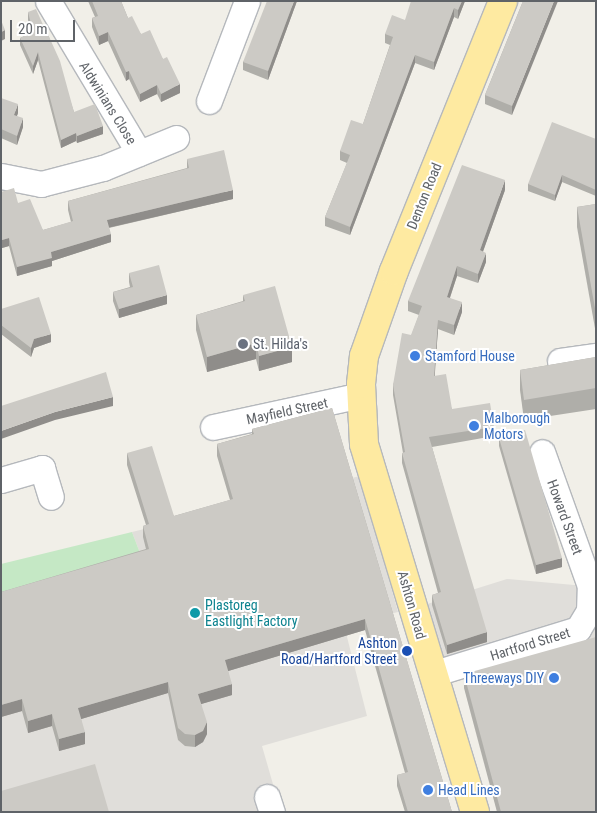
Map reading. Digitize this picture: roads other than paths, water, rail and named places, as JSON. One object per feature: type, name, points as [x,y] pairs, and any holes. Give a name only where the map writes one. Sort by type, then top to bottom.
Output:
[{"type":"highway","name":"Denton Road","points":[[361,395],[364,356],[394,271],[502,1]]},
{"type":"highway","name":"Ashton Road","points":[[361,395],[364,444],[475,812]]},
{"type":"street","name":"Aldwinians Close","points":[[48,1],[139,153]]},
{"type":"street","points":[[209,101],[247,1]]},
{"type":"street","points":[[1,176],[41,184],[103,168],[176,138]]},
{"type":"street","points":[[560,361],[596,356]]},
{"type":"street","name":"Mayfield Street","points":[[214,427],[361,395]]},
{"type":"street","name":"Howard Street","points":[[542,452],[590,586],[589,611]]},
{"type":"street","points":[[1,480],[42,468],[51,497]]},
{"type":"street","name":"Hartford Street","points":[[432,674],[578,629],[589,611]]},
{"type":"place","name":"St. Hilda's","points":[[243,344]]},
{"type":"place","name":"Stamford House","points":[[415,356]]},
{"type":"place","name":"Malborough Motors","points":[[474,426]]},
{"type":"place","name":"Plastoreg Eastlight Factory","points":[[195,613]]},
{"type":"place","name":"Ashton Road/Hartford Street","points":[[407,651]]},
{"type":"place","name":"Threeways DIY","points":[[554,678]]},
{"type":"place","name":"Head Lines","points":[[428,790]]}]
